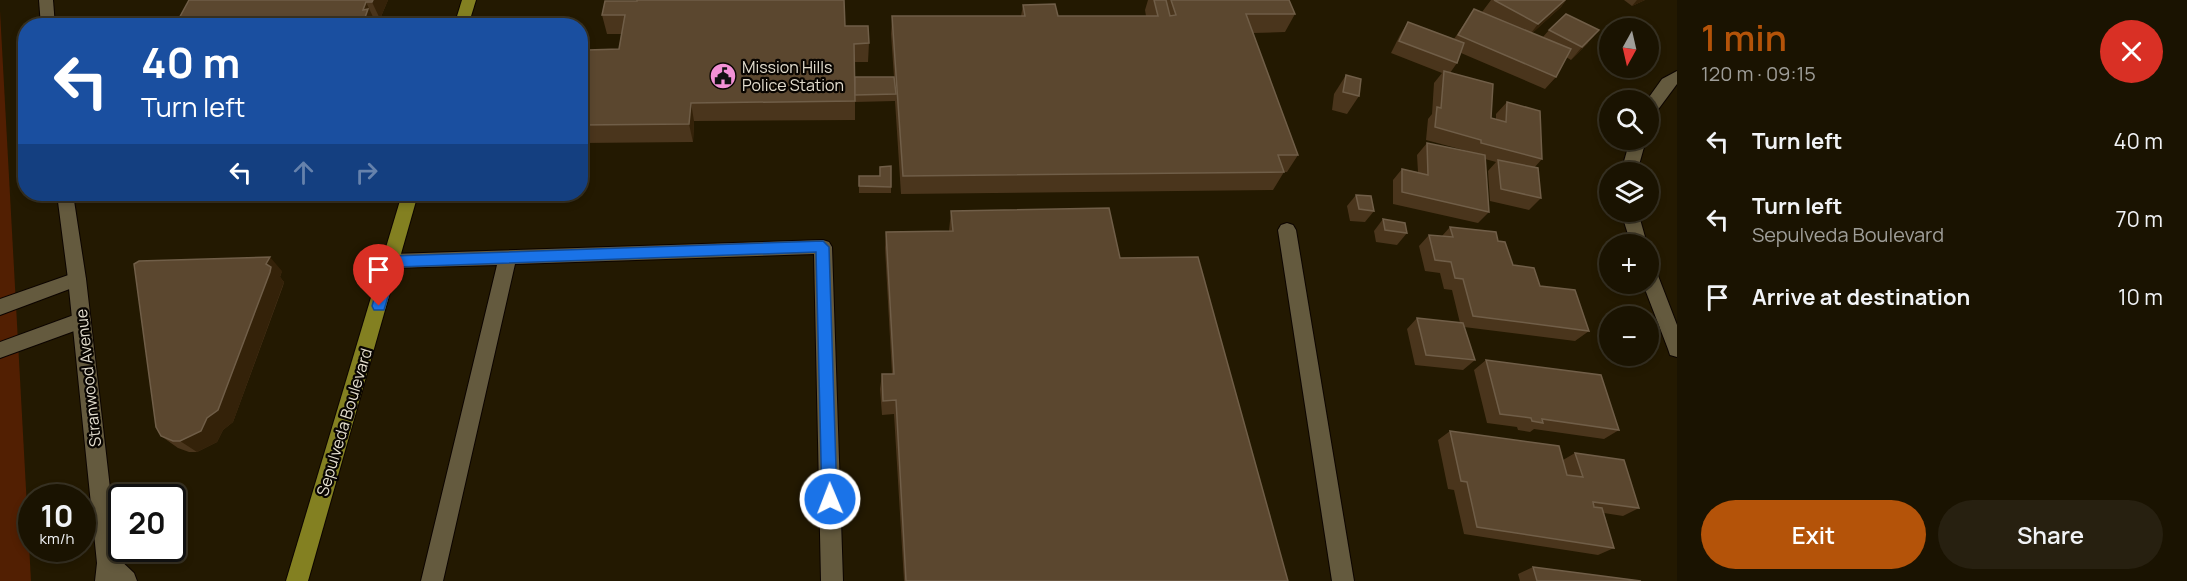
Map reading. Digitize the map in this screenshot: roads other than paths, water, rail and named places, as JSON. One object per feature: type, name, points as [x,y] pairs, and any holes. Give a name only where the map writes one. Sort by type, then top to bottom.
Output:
[{"type":"main road","points":[[463,18],[469,0]]},
{"type":"main road","name":"Sepulveda Boulevard","points":[[297,581],[392,261],[400,223],[408,201]]},
{"type":"street","points":[[46,0],[47,18]]},
{"type":"street","points":[[1659,95],[1667,83],[1677,76]]},
{"type":"street","name":"Stranwood Avenue","points":[[66,201],[82,320],[107,572],[126,581]]},
{"type":"street","points":[[1287,230],[1343,581]]},
{"type":"street","points":[[392,261],[823,247],[832,581]]},
{"type":"street","points":[[432,581],[508,257]]},
{"type":"street","points":[[0,307],[77,279]]},
{"type":"street","points":[[1656,294],[1677,350]]},
{"type":"street","points":[[0,350],[82,320]]},
{"type":"place","name":"Mission Hills Police Station","points":[[723,76]]}]
